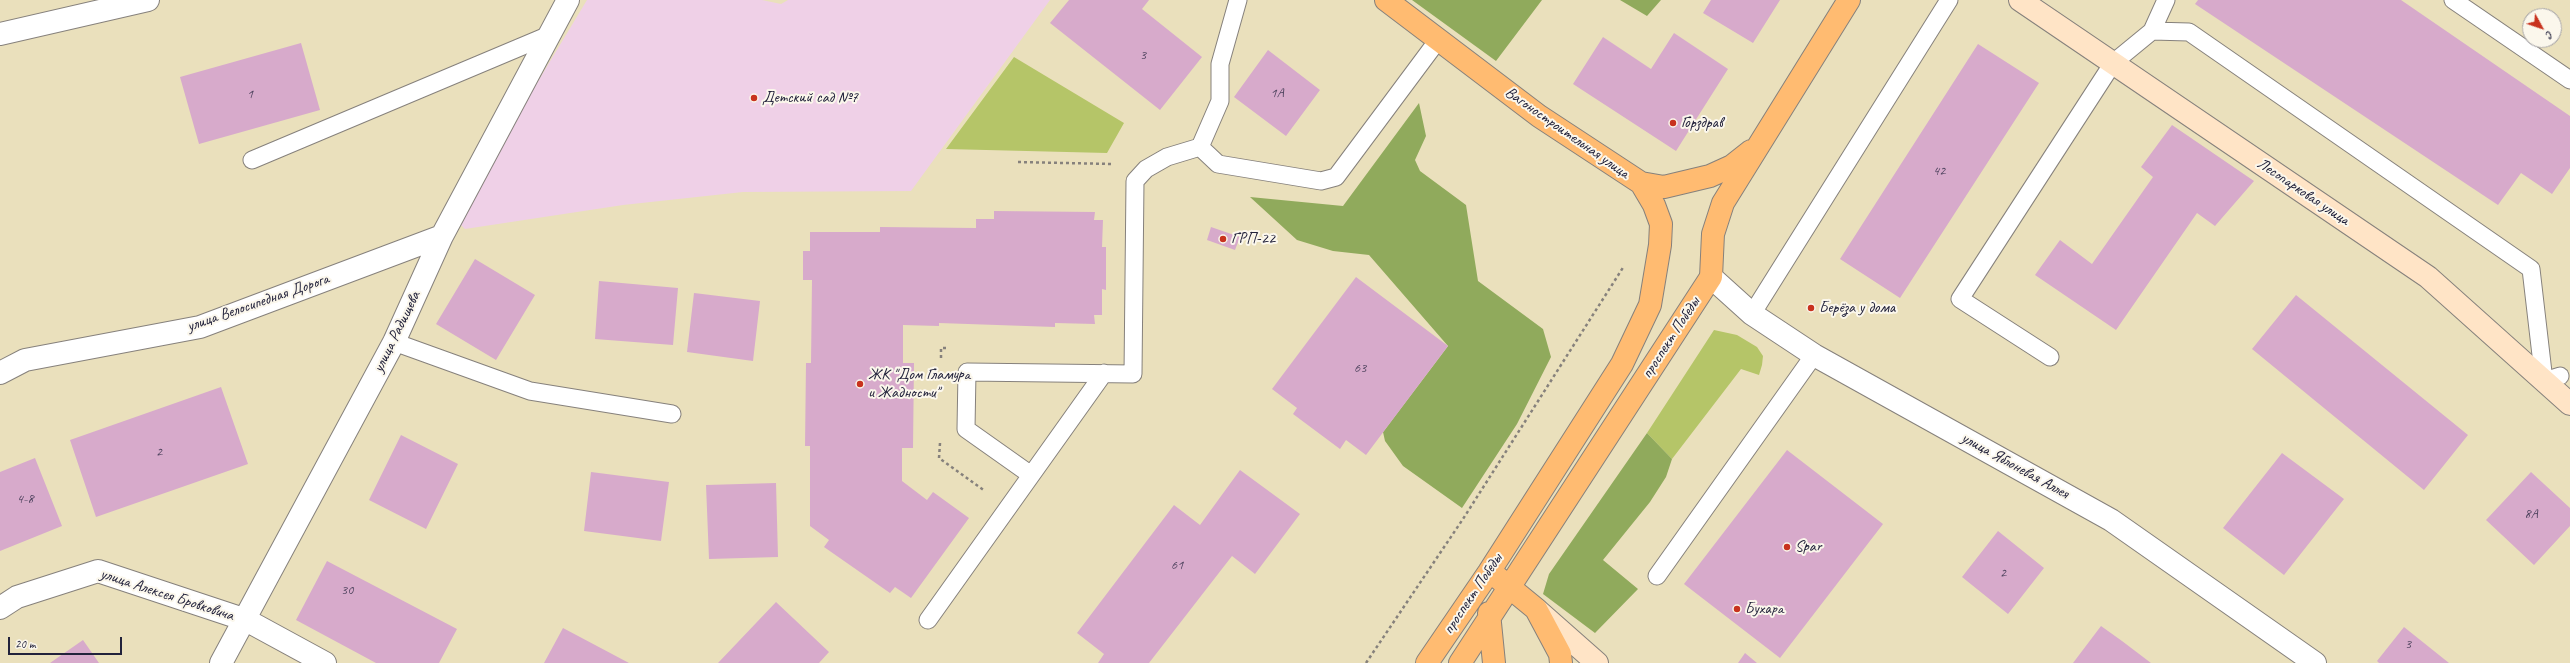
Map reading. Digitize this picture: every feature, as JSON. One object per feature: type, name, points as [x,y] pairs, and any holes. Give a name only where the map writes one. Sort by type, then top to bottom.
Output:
[{"type":"main road","name":"Вагоностроительная улица","points":[[1386,0],[1539,116],[1641,183],[1664,187],[1710,176],[1732,166],[1763,138]]},
{"type":"main road","points":[[1711,277],[1713,234],[1723,203],[1849,0]]},
{"type":"main road","name":"проспект Победы","points":[[1427,663],[1489,572],[1622,364],[1650,305],[1660,245],[1661,224],[1654,205],[1641,183]]},
{"type":"main road","name":"проспект Победы","points":[[1460,663],[1489,620],[1509,585],[1711,277]]},
{"type":"main road","points":[[1489,572],[1509,585],[1536,609],[1560,654],[1561,663]]},
{"type":"main road","points":[[1489,572],[1489,620],[1494,663]]},
{"type":"street","points":[[0,34],[148,0]]},
{"type":"street","name":"улица Радищева","points":[[221,663],[246,620],[394,342],[442,236],[568,0]]},
{"type":"street","name":"Лесопарковая улица","points":[[2020,0],[2428,277],[2552,378],[2570,404]]},
{"type":"street","name":"улица Велосипедная Дорога","points":[[0,373],[25,360],[200,327],[442,236]]},
{"type":"street","name":"улица Яблоневая Аллея","points":[[1711,277],[1752,314],[1814,356],[2112,520],[2315,663]]},
{"type":"street","name":"улица Алексея Бровковича","points":[[0,608],[17,597],[98,571],[246,620],[325,663]]},
{"type":"street","points":[[1536,609],[1597,663]]},
{"type":"lane","points":[[1200,147],[1220,100],[1220,64],[1238,0]]},
{"type":"lane","points":[[1752,314],[1949,0]]},
{"type":"lane","points":[[2050,357],[1960,298],[2113,63],[2152,31],[2166,0]]},
{"type":"lane","points":[[2453,0],[2570,80]]},
{"type":"lane","points":[[2152,31],[2189,32],[2531,269],[2552,378]]},
{"type":"lane","points":[[252,160],[549,35]]},
{"type":"lane","points":[[1200,147],[1218,164],[1321,181],[1336,177],[1438,40]]},
{"type":"lane","points":[[1031,475],[966,429],[967,372],[1133,374],[1135,181],[1146,169],[1167,157],[1200,147]]},
{"type":"lane","points":[[394,342],[530,391],[672,414]]},
{"type":"lane","points":[[1657,576],[1814,356]]},
{"type":"lane","points":[[928,620],[1104,373]]},
{"type":"path","points":[[1018,162],[1115,164]]},
{"type":"path","points":[[1366,663],[1463,519],[1624,265]]},
{"type":"path","points":[[939,458],[1008,507]]},
{"type":"shaded area","name":"Детский сад №7","points":[[587,0],[762,0],[781,4],[788,0],[1050,0],[911,191],[743,192],[623,205],[465,229],[455,219]]},
{"type":"green space","points":[[1412,0],[1542,0],[1496,61]]},
{"type":"green space","points":[[1620,0],[1661,0],[1647,16]]},
{"type":"green space","points":[[1014,57],[1124,123],[1107,153],[946,149]]},
{"type":"green space","points":[[1419,103],[1426,136],[1415,160],[1420,171],[1466,205],[1478,281],[1543,329],[1551,357],[1517,424],[1462,508],[1403,466],[1385,441],[1383,432],[1448,346],[1369,255],[1333,251],[1297,240],[1250,197],[1343,206]]},
{"type":"green space","points":[[1714,330],[1737,335],[1757,347],[1763,356],[1759,375],[1741,369],[1672,459],[1647,433]]},
{"type":"green space","points":[[1647,433],[1672,459],[1666,477],[1650,502],[1603,560],[1638,589],[1595,633],[1543,594],[1549,574]]},
{"type":"building","points":[[1069,0],[1149,0],[1142,9],[1202,57],[1160,110],[1050,23]]},
{"type":"building","points":[[1711,0],[1780,0],[1753,43],[1703,13]]},
{"type":"building","points":[[2198,0],[2401,0],[2570,116],[2570,168],[2552,194],[2521,173],[2498,205],[2195,4]]},
{"type":"building","points":[[1674,33],[1728,69],[1676,151],[1573,84],[1603,37],[1651,69]]},
{"type":"building","points":[[301,43],[320,110],[199,144],[180,77]]},
{"type":"building","points":[[1978,44],[2039,83],[1900,298],[1840,259]]},
{"type":"building","points":[[1268,50],[1320,90],[1286,136],[1234,97]]},
{"type":"building","points":[[2172,125],[2254,181],[2215,226],[2197,213],[2116,330],[2035,275],[2060,240],[2092,264],[2153,177],[2141,167]]},
{"type":"building","name":"ЖК \"Дом Гламура и Жадности\"","points":[[994,211],[1095,212],[1094,220],[1103,220],[1102,247],[1106,247],[1106,290],[1102,289],[1102,315],[1094,315],[1095,324],[1055,323],[1055,327],[939,323],[939,326],[903,325],[903,363],[914,363],[913,448],[902,448],[902,481],[927,500],[933,492],[969,518],[911,598],[895,587],[890,593],[824,547],[829,540],[810,526],[810,446],[805,446],[806,363],[811,363],[812,280],[803,280],[803,251],[810,251],[810,232],[880,232],[880,227],[976,228],[976,219],[994,219]]},
{"type":"building","name":"ГРП-22","points":[[1211,227],[1240,237],[1235,250],[1207,240]]},
{"type":"building","points":[[475,259],[535,295],[496,360],[436,324]]},
{"type":"building","points":[[1356,277],[1448,346],[1366,455],[1346,440],[1340,449],[1293,414],[1297,408],[1272,389]]},
{"type":"building","points":[[599,281],[678,288],[673,345],[595,339]]},
{"type":"building","points":[[694,293],[760,301],[753,361],[687,352]]},
{"type":"building","points":[[2296,295],[2468,435],[2424,490],[2252,349]]},
{"type":"building","points":[[221,387],[248,464],[96,517],[70,440]]},
{"type":"building","points":[[401,435],[458,464],[426,529],[369,500]]},
{"type":"building","points":[[1787,450],[1883,524],[1780,658],[1684,584]]},
{"type":"building","points":[[2282,453],[2344,499],[2284,575],[2223,528]]},
{"type":"building","points":[[35,458],[62,526],[0,551],[0,472]]},
{"type":"building","points":[[1240,470],[1300,514],[1255,574],[1232,556],[1149,663],[1098,663],[1104,654],[1077,633],[1174,505],[1200,525]]},
{"type":"building","points":[[591,472],[669,482],[661,541],[584,531]]},
{"type":"building","points":[[2531,472],[2570,508],[2570,526],[2534,565],[2486,520]]},
{"type":"building","points":[[776,483],[778,557],[709,559],[706,485]]},
{"type":"building","points":[[1998,531],[2044,568],[2008,614],[1962,577]]},
{"type":"building","points":[[327,561],[457,629],[439,663],[376,663],[296,620]]},
{"type":"building","points":[[776,602],[829,652],[819,663],[718,663]]},
{"type":"building","points":[[2101,626],[2122,641],[2151,663],[2073,663]]},
{"type":"building","points":[[2404,627],[2449,663],[2379,663],[2377,661]]},
{"type":"building","points":[[563,628],[629,663],[544,663]]},
{"type":"building","points":[[83,640],[99,663],[50,663]]},
{"type":"building","points":[[1745,653],[1757,663],[1738,663]]},
{"type":"place","name":"Детский сад №7","points":[[754,98]]},
{"type":"place","name":"Горздрав","points":[[1673,123]]},
{"type":"place","name":"ГРП-22","points":[[1223,239]]},
{"type":"place","name":"Берёза у дома","points":[[1811,308]]},
{"type":"place","name":"ЖК \"Дом Гламура и Жадности\"","points":[[860,384]]},
{"type":"place","name":"Spar","points":[[1787,547]]},
{"type":"place","name":"Бухара","points":[[1737,609]]}]
